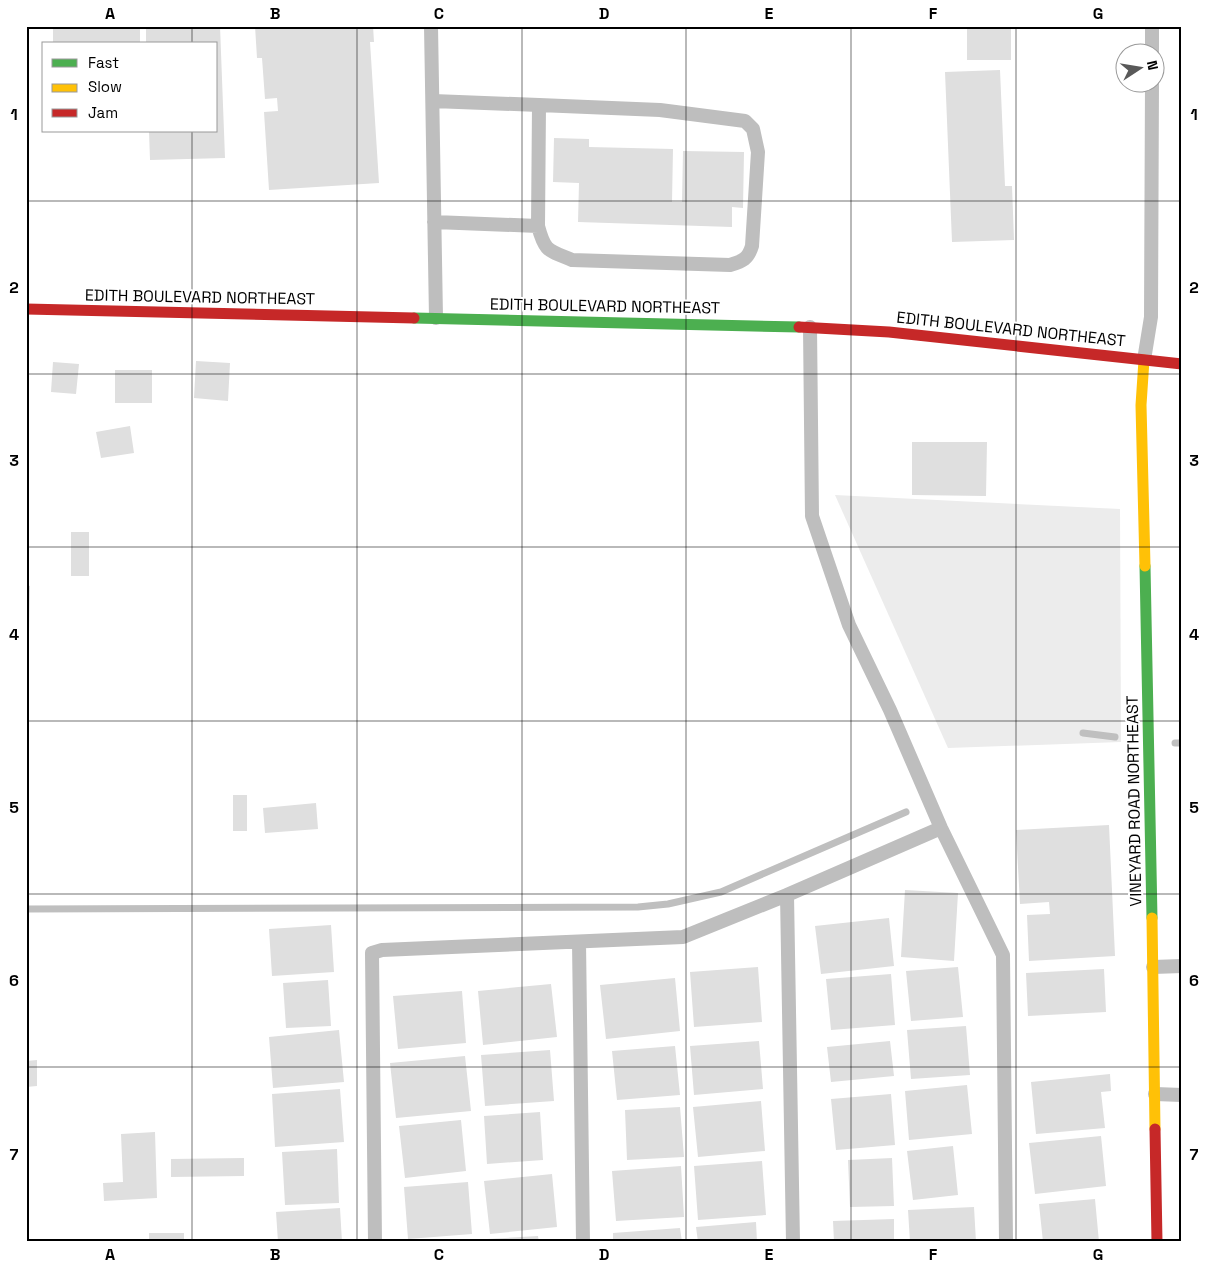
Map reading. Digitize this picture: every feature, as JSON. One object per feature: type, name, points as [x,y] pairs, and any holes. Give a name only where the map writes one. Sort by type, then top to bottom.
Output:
[{"type":"street","name":"EDITH BOULEVARD NORTHEAST","points":[[26,309],[810,327],[889,332],[1182,364]]},
{"type":"street","name":"VINEYARD ROAD NORTHEAST","points":[[1144,360],[1141,405],[1157,1242]]},
{"type":"lane","points":[[431,26],[436,318]]},
{"type":"lane","points":[[1152,26],[1152,42]]},
{"type":"lane","points":[[1144,360],[1151,317],[1152,92]]},
{"type":"lane","points":[[433,101],[539,105],[660,110],[745,121],[753,129],[758,152],[752,246],[748,256],[742,262],[730,265],[572,260],[552,252],[542,244],[538,226],[539,105]]},
{"type":"lane","points":[[434,222],[538,226]]},
{"type":"lane","points":[[810,327],[812,516],[849,626],[890,710],[941,828],[1003,955],[1006,1242]]},
{"type":"lane","points":[[374,1242],[372,953],[382,950],[683,937],[787,895],[941,828]]},
{"type":"lane","points":[[787,895],[793,1242]]},
{"type":"lane","points":[[579,942],[583,1242]]},
{"type":"lane","points":[[1153,967],[1182,966]]},
{"type":"lane","points":[[1155,1094],[1182,1095]]},
{"type":"shaded area","points":[[835,495],[1120,509],[1121,742],[948,748]]},
{"type":"building","points":[[53,26],[140,26],[140,42],[53,42]]},
{"type":"building","points":[[146,26],[220,26],[225,158],[150,160],[149,132],[218,132],[218,42],[146,42]]},
{"type":"building","points":[[255,26],[373,26],[374,42],[370,42],[379,183],[269,190],[264,112],[278,111],[277,98],[265,99],[262,58],[257,58]]},
{"type":"building","points":[[967,26],[1011,26],[1011,60],[967,60]]},
{"type":"building","points":[[1000,70],[1005,186],[1012,186],[1014,240],[952,242],[945,72]]},
{"type":"building","points":[[554,138],[589,139],[589,147],[673,149],[672,202],[682,202],[683,151],[744,152],[743,208],[732,207],[732,227],[578,222],[579,183],[553,182]]},
{"type":"building","points":[[196,361],[230,363],[228,401],[194,398]]},
{"type":"building","points":[[53,362],[79,364],[76,394],[51,392]]},
{"type":"building","points":[[115,370],[152,370],[152,403],[115,403]]},
{"type":"building","points":[[130,426],[134,453],[101,458],[96,432]]},
{"type":"building","points":[[912,442],[987,442],[986,496],[912,495]]},
{"type":"building","points":[[71,532],[89,532],[89,576],[71,576]]},
{"type":"building","points":[[26,585],[30,586],[29,634],[26,634]]},
{"type":"building","points":[[233,795],[247,795],[247,831],[233,831]]},
{"type":"building","points":[[316,803],[318,829],[265,833],[263,808]]},
{"type":"building","points":[[1109,825],[1115,956],[1029,961],[1027,915],[1050,914],[1049,902],[1020,904],[1016,830]]},
{"type":"building","points":[[905,890],[958,893],[954,961],[901,957]]},
{"type":"building","points":[[889,918],[894,966],[821,974],[815,926]]},
{"type":"building","points":[[331,925],[334,972],[272,976],[269,929]]},
{"type":"building","points":[[758,967],[762,1022],[694,1027],[690,972]]},
{"type":"building","points":[[958,967],[963,1017],[911,1021],[906,971]]},
{"type":"building","points":[[1104,969],[1106,1012],[1028,1016],[1026,973]]},
{"type":"building","points":[[891,974],[895,1025],[831,1030],[826,979]]},
{"type":"building","points":[[675,978],[680,1031],[606,1039],[600,985]]},
{"type":"building","points":[[328,980],[331,1026],[286,1028],[283,983]]},
{"type":"building","points":[[551,984],[557,1037],[483,1045],[478,991]]},
{"type":"building","points":[[462,991],[466,1043],[398,1049],[393,996]]},
{"type":"building","points":[[966,1026],[970,1075],[911,1079],[907,1030]]},
{"type":"building","points":[[339,1030],[344,1082],[273,1088],[269,1037]]},
{"type":"building","points":[[759,1041],[763,1089],[694,1095],[690,1046]]},
{"type":"building","points":[[890,1041],[894,1076],[831,1082],[827,1047]]},
{"type":"building","points":[[675,1046],[680,1095],[617,1100],[612,1051]]},
{"type":"building","points":[[550,1050],[554,1101],[485,1106],[481,1055]]},
{"type":"building","points":[[465,1056],[471,1111],[396,1118],[390,1063]]},
{"type":"building","points":[[37,1060],[37,1086],[26,1087],[26,1061]]},
{"type":"building","points":[[1110,1074],[1111,1091],[1101,1092],[1105,1128],[1036,1134],[1031,1082]]},
{"type":"building","points":[[967,1085],[972,1134],[909,1140],[905,1091]]},
{"type":"building","points":[[340,1089],[344,1142],[275,1147],[272,1094]]},
{"type":"building","points":[[891,1094],[895,1145],[836,1150],[831,1099]]},
{"type":"building","points":[[761,1101],[765,1151],[698,1157],[693,1107]]},
{"type":"building","points":[[680,1107],[684,1157],[627,1160],[625,1110]]},
{"type":"building","points":[[540,1112],[543,1160],[487,1164],[484,1116]]},
{"type":"building","points":[[461,1120],[466,1171],[405,1178],[399,1126]]},
{"type":"building","points":[[155,1132],[157,1198],[104,1201],[103,1183],[123,1182],[121,1134]]},
{"type":"building","points":[[1101,1136],[1106,1186],[1035,1194],[1029,1143]]},
{"type":"building","points":[[953,1146],[958,1195],[913,1200],[907,1151]]},
{"type":"building","points":[[337,1149],[339,1203],[285,1205],[282,1152]]},
{"type":"building","points":[[244,1158],[244,1176],[171,1177],[171,1159]]},
{"type":"building","points":[[892,1158],[894,1206],[850,1207],[848,1160]]},
{"type":"building","points":[[762,1161],[766,1215],[698,1220],[694,1166]]},
{"type":"building","points":[[681,1166],[684,1217],[616,1221],[612,1171]]},
{"type":"building","points":[[552,1174],[557,1227],[490,1234],[484,1181]]},
{"type":"building","points":[[468,1182],[472,1234],[408,1239],[404,1187]]},
{"type":"building","points":[[1095,1199],[1099,1242],[1043,1242],[1039,1204]]},
{"type":"building","points":[[974,1207],[976,1242],[910,1242],[908,1210]]},
{"type":"building","points":[[340,1208],[342,1242],[278,1242],[276,1212]]},
{"type":"building","points":[[894,1219],[894,1242],[834,1242],[833,1221]]},
{"type":"building","points":[[756,1222],[757,1242],[698,1242],[696,1227]]},
{"type":"building","points":[[680,1228],[682,1242],[613,1242],[613,1233]]},
{"type":"building","points":[[149,1233],[184,1233],[184,1242],[149,1242]]},
{"type":"building","points":[[538,1236],[539,1242],[488,1242],[487,1239]]},
{"type":"waterway","points":[[1083,733],[1115,737]]},
{"type":"waterway","points":[[1175,743],[1182,743]]},
{"type":"waterway","points":[[26,909],[638,907],[668,904],[721,892],[906,812]]},
{"type":"traffic: fast","points":[[414,318],[799,327]]},
{"type":"traffic: fast","points":[[1145,566],[1152,918]]},
{"type":"traffic: slow","points":[[1144,360],[1141,405],[1145,566]]},
{"type":"traffic: slow","points":[[1152,918],[1155,1129]]},
{"type":"traffic: jam","points":[[26,309],[414,318]]},
{"type":"traffic: jam","points":[[799,327],[889,332],[1182,364]]},
{"type":"traffic: jam","points":[[1155,1129],[1157,1242]]}]
